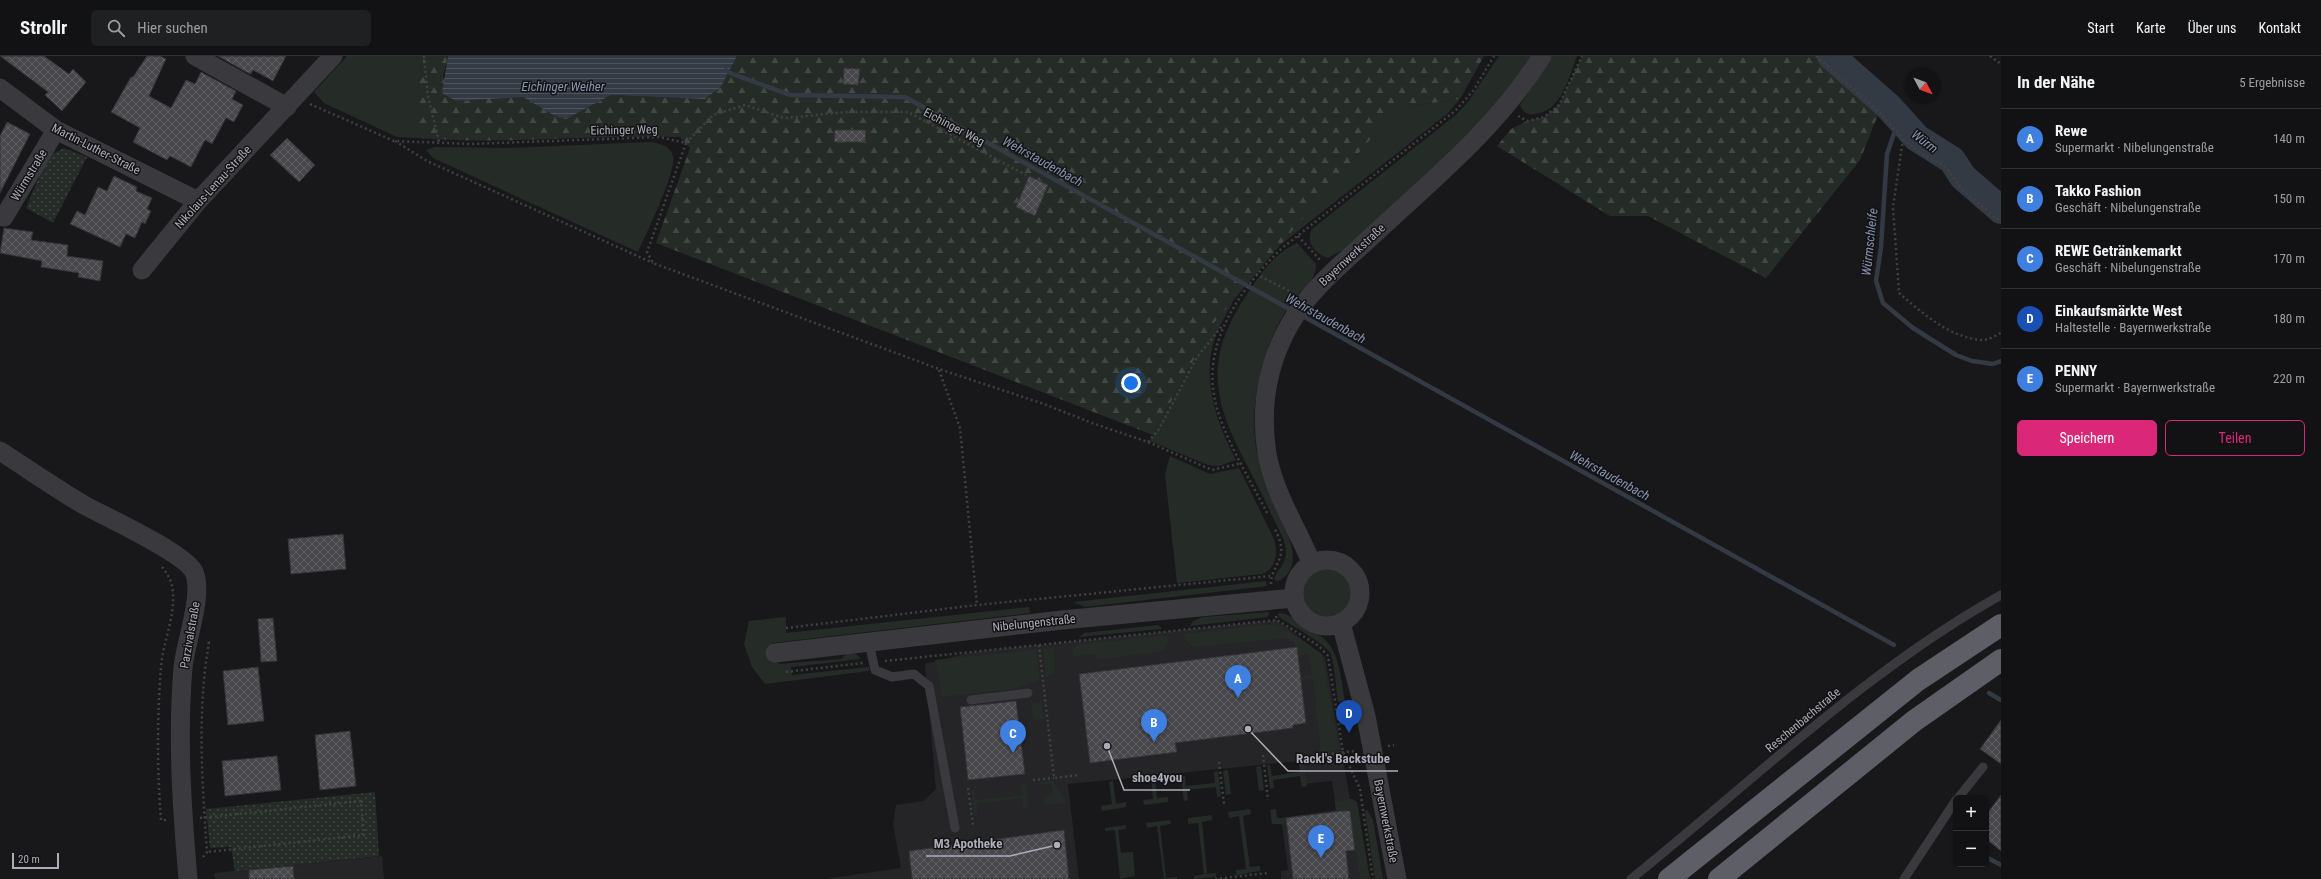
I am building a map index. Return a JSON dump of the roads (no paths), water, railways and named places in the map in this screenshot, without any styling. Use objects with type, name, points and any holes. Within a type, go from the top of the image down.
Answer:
[{"type":"highway","points":[[1669,879],[1918,680],[2001,625]]},
{"type":"highway","points":[[1719,879],[1914,721],[2001,660]]},
{"type":"street","points":[[195,56],[291,102]]},
{"type":"street","name":"Nikolaus-Lenau-Straße","points":[[142,270],[198,201],[333,56]]},
{"type":"street","name":"Bayernwerkstraße","points":[[1312,564],[1286,510],[1276,483],[1267,456],[1264,430],[1266,392],[1271,368],[1290,323],[1307,300],[1332,274],[1472,143],[1505,108],[1542,56]]},
{"type":"street","name":"Martin-Luther-Straße","points":[[0,88],[56,130],[198,201]]},
{"type":"street","name":"Würmstraße","points":[[0,216],[4,217],[56,130]]},
{"type":"street","name":"Parzivalstraße","points":[[0,451],[84,504],[156,543],[188,565],[195,573],[197,598],[187,638],[183,667],[181,707],[183,819],[188,879]]},
{"type":"street","points":[[1330,560],[1341,563],[1350,569],[1356,578],[1359,587],[1356,608],[1350,617],[1341,623],[1330,626],[1319,626],[1309,621],[1300,613],[1294,598],[1296,581],[1302,572],[1312,564],[1330,560]]},
{"type":"street","name":"Nibelungenstraße","points":[[775,653],[1062,620],[1294,598]]},
{"type":"street","name":"Bayernwerkstraße","points":[[1341,623],[1366,716],[1397,879]]},
{"type":"lane","name":"Reschenbachstraße","points":[[1631,879],[1703,821],[1839,705],[1905,656],[1971,611],[2001,595]]},
{"type":"lane","points":[[868,642],[875,670],[892,677],[914,674],[930,686],[955,828]]},
{"type":"lane","points":[[972,700],[1028,693]]},
{"type":"lane","points":[[1960,795],[1982,767]]},
{"type":"lane","points":[[1904,879],[1953,805]]},
{"type":"water","name":"Eichinger Weiher","points":[[448,56],[737,56],[721,87],[705,99],[611,95],[566,119],[553,115],[523,97],[456,101],[442,93]]},
{"type":"waterway","name":"Würm","points":[[1831,56],[1888,106],[1917,138],[1952,160],[1963,177],[2001,210]]},
{"type":"waterway","name":"Wehrstaudenbach","points":[[726,70],[730,73],[790,95],[905,97],[1293,311]]},
{"type":"waterway","name":"Würmschleife","points":[[1899,119],[1887,154],[1881,247],[1876,281],[1883,303],[1913,328],[1956,355],[1972,361],[1993,364],[2001,361]]},
{"type":"waterway","name":"Wehrstaudenbach","points":[[1301,315],[1894,645]]},
{"type":"waterway","name":"Wehrstaudenbach","points":[[1989,693],[2001,700]]},
{"type":"waterway","points":[[1989,859],[2001,865]]},
{"type":"place","name":"Rewe","points":[[1238,698]]},
{"type":"place","name":"Rackl's Backstube","points":[[1248,729]]},
{"type":"place","name":"Einkaufsmärkte West","points":[[1349,733]]},
{"type":"place","name":"Takko Fashion","points":[[1154,742]]},
{"type":"place","name":"shoe4you","points":[[1107,746]]},
{"type":"place","name":"REWE Getränkemarkt","points":[[1013,753]]},
{"type":"place","name":"M3 Apotheke","points":[[1057,845]]},
{"type":"place","name":"PENNY","points":[[1321,858]]}]
